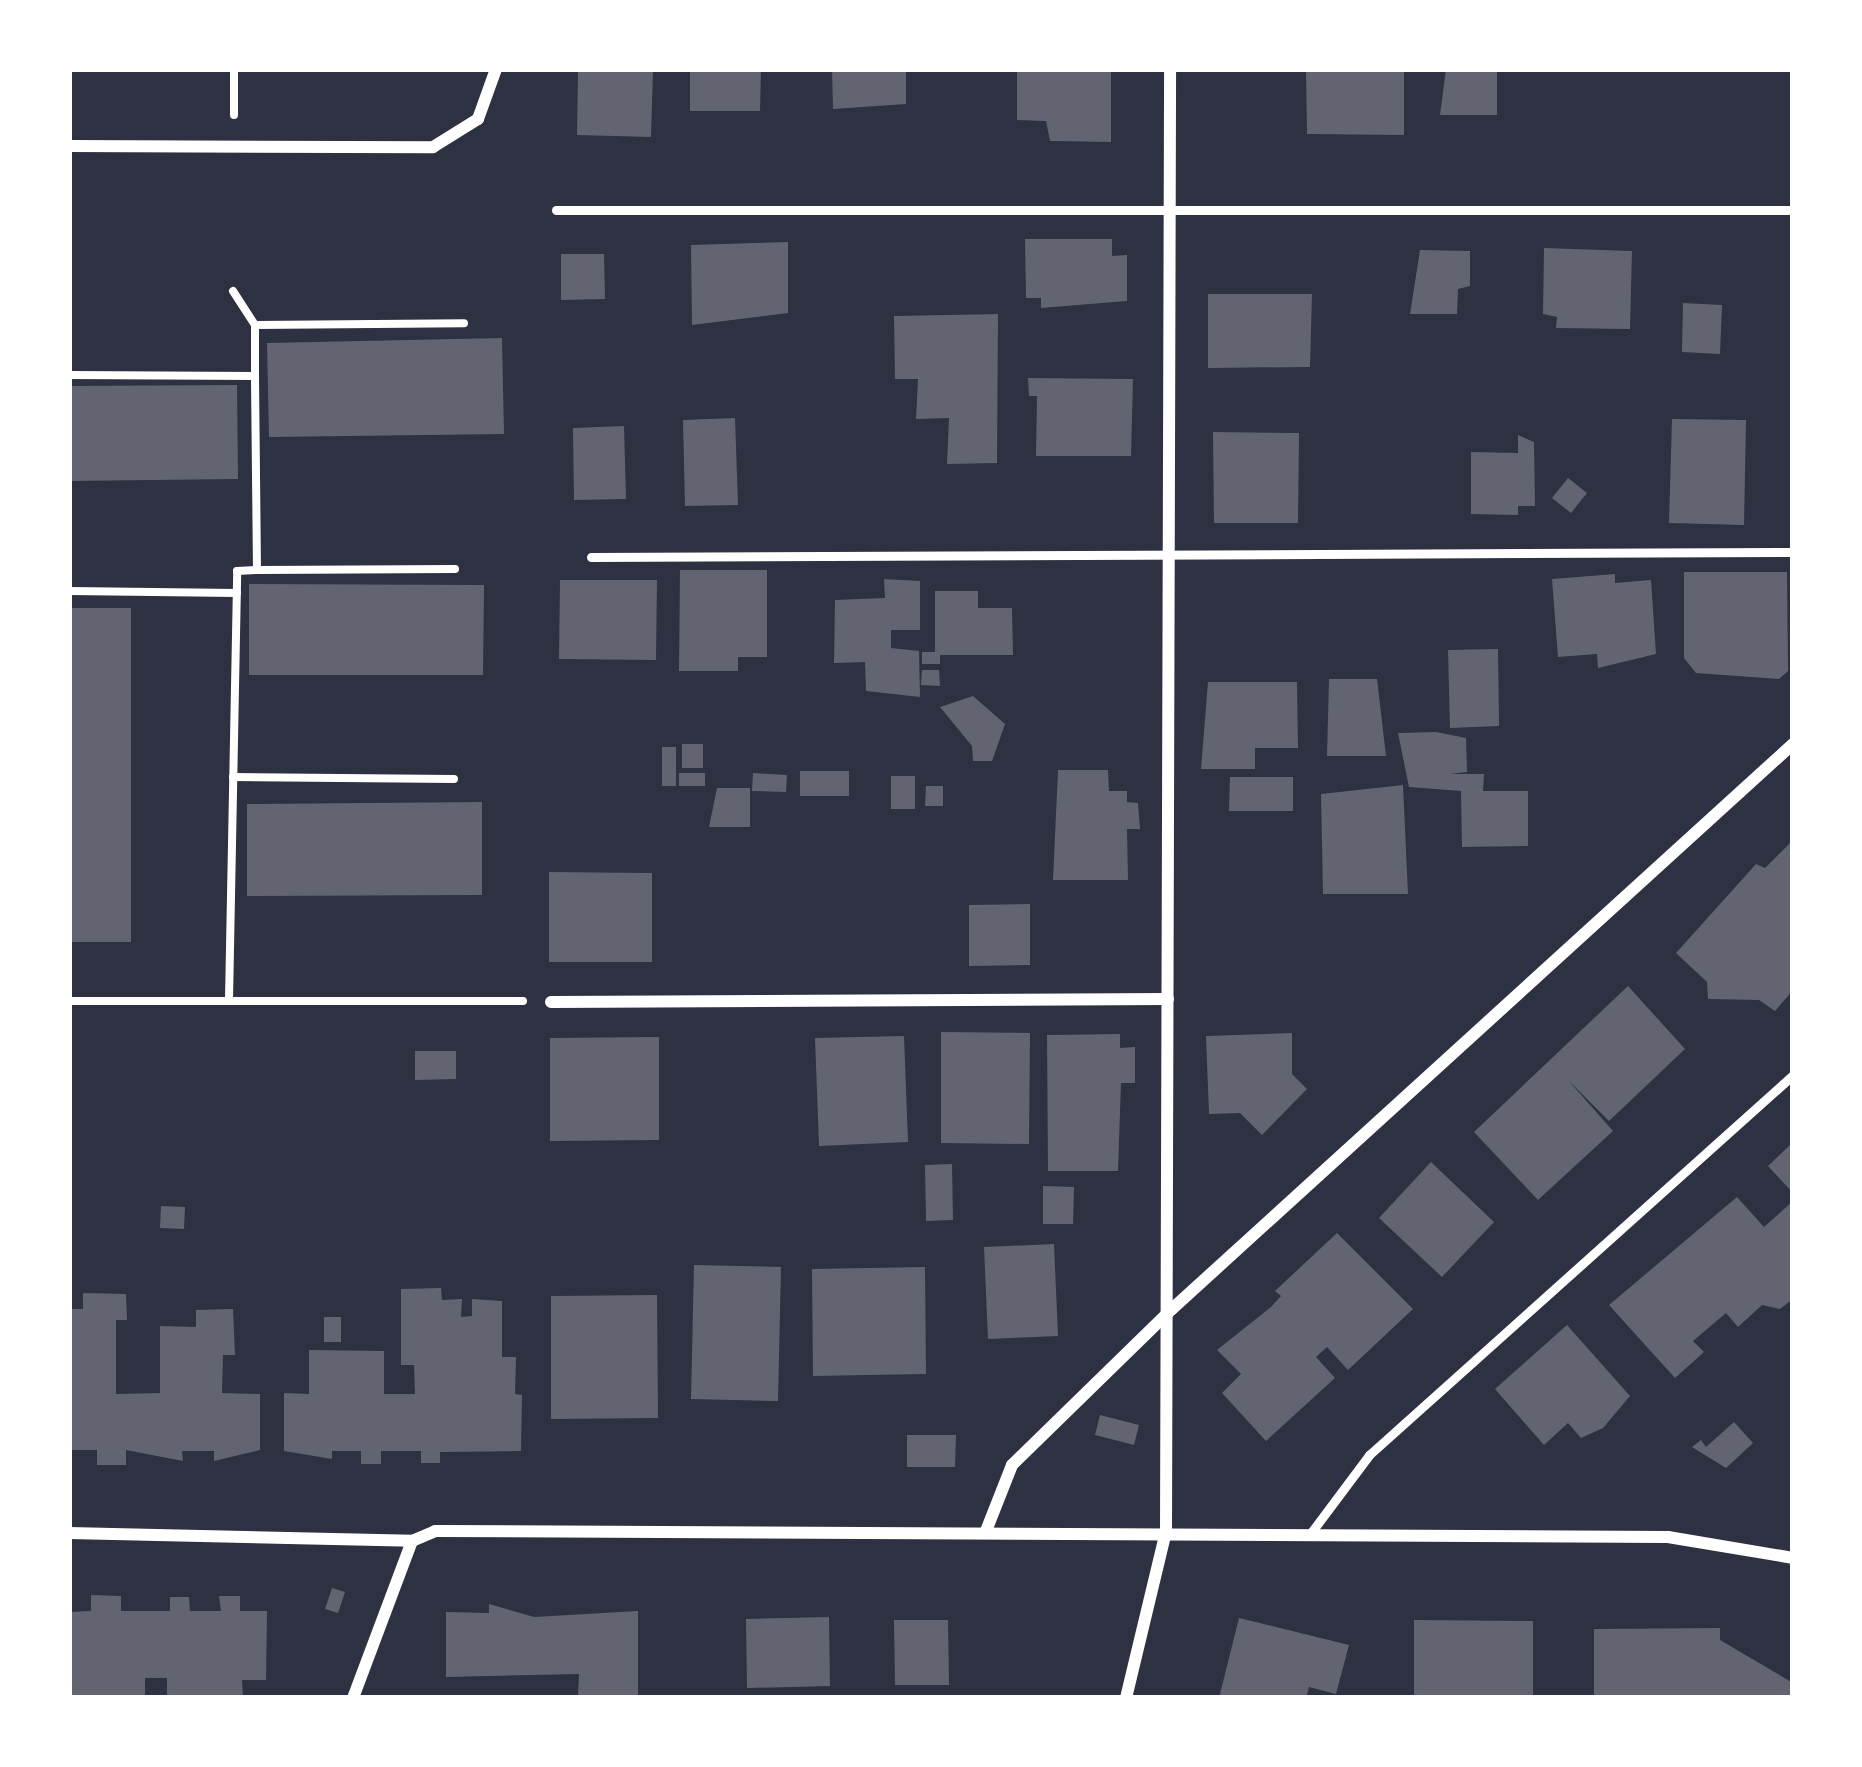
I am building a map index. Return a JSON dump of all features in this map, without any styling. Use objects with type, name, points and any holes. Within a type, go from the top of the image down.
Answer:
[{"type":"street","points":[[69,146],[450,143],[478,119],[496,69]]},
{"type":"street","points":[[1126,1698],[1166,1532],[1172,1309],[1170,69]]},
{"type":"street","points":[[986,1531],[1012,1465],[1172,1309],[1793,744]]},
{"type":"street","points":[[551,1002],[1168,999]]},
{"type":"street","points":[[69,1533],[412,1541],[435,1531],[1668,1537],[1793,1558]]},
{"type":"street","points":[[353,1698],[412,1541]]},
{"type":"lane","points":[[556,210],[1170,214],[1793,209]]},
{"type":"lane","points":[[591,557],[1793,552]]},
{"type":"lane","points":[[1310,1534],[1369,1455],[1793,1075]]},
{"type":"path","points":[[234,69],[234,147]]},
{"type":"path","points":[[233,291],[255,325],[257,570]]},
{"type":"path","points":[[255,325],[464,323]]},
{"type":"path","points":[[69,375],[255,376]]},
{"type":"path","points":[[229,1000],[237,571],[454,569]]},
{"type":"path","points":[[69,591],[237,593]]},
{"type":"path","points":[[233,777],[454,779]]},
{"type":"path","points":[[69,1001],[528,1001]]},
{"type":"building","points":[[578,69],[653,69],[651,137],[577,135]]},
{"type":"building","points":[[690,69],[761,69],[760,111],[690,111]]},
{"type":"building","points":[[832,69],[906,69],[906,104],[833,109]]},
{"type":"building","points":[[1017,69],[1111,69],[1111,142],[1050,141],[1046,121],[1017,120]]},
{"type":"building","points":[[1306,69],[1404,69],[1404,135],[1307,134]]},
{"type":"building","points":[[1446,69],[1497,69],[1497,115],[1440,115]]},
{"type":"building","points":[[1025,239],[1112,239],[1112,256],[1127,255],[1127,301],[1041,308],[1041,298],[1026,298]]},
{"type":"building","points":[[788,242],[788,313],[692,325],[691,245]]},
{"type":"building","points":[[1544,248],[1632,251],[1630,329],[1556,328],[1557,317],[1543,314]]},
{"type":"building","points":[[1420,250],[1470,251],[1470,286],[1458,289],[1457,314],[1410,314]]},
{"type":"building","points":[[561,254],[604,254],[605,299],[561,300]]},
{"type":"building","points":[[1208,294],[1312,294],[1310,367],[1208,368]]},
{"type":"building","points":[[1683,303],[1722,305],[1720,354],[1682,352]]},
{"type":"building","points":[[998,314],[997,463],[947,464],[949,418],[916,419],[918,379],[895,379],[894,316]]},
{"type":"building","points":[[502,338],[504,434],[269,437],[267,343]]},
{"type":"building","points":[[1028,378],[1133,379],[1131,456],[1036,456],[1037,396],[1029,396]]},
{"type":"building","points":[[237,385],[238,479],[69,481],[69,386]]},
{"type":"building","points":[[735,418],[738,505],[685,506],[683,420]]},
{"type":"building","points":[[1672,419],[1746,420],[1744,525],[1669,523]]},
{"type":"building","points":[[624,426],[626,499],[574,500],[573,428]]},
{"type":"building","points":[[1213,432],[1299,433],[1298,523],[1214,523]]},
{"type":"building","points":[[1518,435],[1534,442],[1535,506],[1518,506],[1518,515],[1471,514],[1471,452],[1518,453]]},
{"type":"building","points":[[1568,478],[1587,493],[1571,513],[1552,498]]},
{"type":"building","points":[[680,570],[767,570],[767,657],[738,657],[738,671],[679,671]]},
{"type":"building","points":[[1684,572],[1787,572],[1788,671],[1779,679],[1696,673],[1684,658]]},
{"type":"building","points":[[1615,574],[1615,583],[1651,580],[1656,654],[1598,668],[1597,654],[1558,657],[1552,579]]},
{"type":"building","points":[[884,579],[920,581],[920,630],[891,630],[891,648],[919,651],[920,697],[866,691],[865,662],[834,663],[835,600],[885,598]]},
{"type":"building","points":[[560,580],[657,580],[656,660],[559,659]]},
{"type":"building","points":[[249,584],[484,585],[483,675],[249,675]]},
{"type":"building","points":[[935,591],[978,591],[978,608],[1012,608],[1013,655],[940,655],[940,664],[922,664],[922,652],[935,652]]},
{"type":"building","points":[[69,608],[131,608],[131,942],[69,942]]},
{"type":"building","points":[[1498,649],[1499,726],[1450,728],[1448,650]]},
{"type":"building","points":[[922,670],[939,670],[940,686],[921,685]]},
{"type":"building","points":[[1329,679],[1377,679],[1386,756],[1327,756]]},
{"type":"building","points":[[1208,682],[1297,682],[1298,748],[1255,748],[1255,769],[1201,769]]},
{"type":"building","points":[[973,696],[1005,724],[992,761],[973,761],[972,746],[940,707]]},
{"type":"building","points":[[1436,732],[1466,738],[1467,772],[1450,774],[1484,774],[1483,791],[1528,791],[1528,846],[1462,847],[1461,791],[1409,787],[1398,733]]},
{"type":"building","points":[[682,744],[703,744],[703,768],[682,768]]},
{"type":"building","points":[[662,747],[676,747],[676,786],[662,786]]},
{"type":"building","points":[[1058,770],[1108,770],[1109,791],[1127,791],[1127,802],[1138,803],[1140,829],[1127,829],[1128,880],[1053,880]]},
{"type":"building","points":[[800,771],[849,771],[849,796],[800,796]]},
{"type":"building","points":[[679,773],[705,773],[705,786],[679,786]]},
{"type":"building","points":[[753,773],[787,775],[786,792],[752,791]]},
{"type":"building","points":[[891,776],[915,776],[915,809],[891,809]]},
{"type":"building","points":[[1230,777],[1293,777],[1293,811],[1229,811]]},
{"type":"building","points":[[1403,785],[1408,894],[1323,894],[1321,794]]},
{"type":"building","points":[[926,786],[943,786],[943,806],[925,806]]},
{"type":"building","points":[[717,788],[750,788],[750,827],[709,827]]},
{"type":"building","points":[[482,802],[482,895],[247,896],[247,804]]},
{"type":"building","points":[[1793,840],[1793,990],[1775,1011],[1759,1000],[1708,999],[1707,982],[1676,953],[1756,864],[1765,868]]},
{"type":"building","points":[[549,872],[652,873],[652,962],[549,962]]},
{"type":"building","points":[[1030,904],[1030,965],[969,966],[969,905]]},
{"type":"building","points":[[1628,986],[1685,1049],[1609,1121],[1568,1080],[1613,1131],[1538,1200],[1474,1132]]},
{"type":"building","points":[[941,1032],[1030,1033],[1029,1144],[941,1143]]},
{"type":"building","points":[[1292,1033],[1292,1074],[1307,1089],[1262,1135],[1240,1113],[1209,1114],[1206,1036]]},
{"type":"building","points":[[1120,1034],[1120,1048],[1135,1047],[1135,1083],[1121,1083],[1118,1171],[1048,1171],[1047,1035]]},
{"type":"building","points":[[904,1036],[908,1142],[819,1146],[815,1038]]},
{"type":"building","points":[[659,1037],[659,1140],[550,1141],[550,1038]]},
{"type":"building","points":[[415,1051],[456,1051],[456,1079],[415,1080]]},
{"type":"building","points":[[1793,1142],[1793,1193],[1768,1166]]},
{"type":"building","points":[[1431,1162],[1494,1222],[1442,1277],[1379,1218]]},
{"type":"building","points":[[952,1164],[953,1220],[926,1221],[925,1165]]},
{"type":"building","points":[[1043,1186],[1074,1187],[1073,1224],[1043,1224]]},
{"type":"building","points":[[1737,1197],[1764,1227],[1793,1201],[1793,1299],[1780,1309],[1762,1305],[1738,1327],[1726,1313],[1693,1341],[1704,1352],[1675,1378],[1609,1305]]},
{"type":"building","points":[[161,1206],[185,1207],[184,1229],[160,1228]]},
{"type":"building","points":[[1337,1233],[1413,1309],[1348,1370],[1327,1347],[1316,1357],[1335,1378],[1266,1441],[1222,1393],[1241,1374],[1217,1350],[1271,1307],[1281,1296],[1275,1291]]},
{"type":"building","points":[[1054,1244],[1058,1336],[988,1339],[984,1247]]},
{"type":"building","points":[[694,1265],[781,1267],[778,1401],[691,1399]]},
{"type":"building","points":[[925,1267],[926,1374],[813,1376],[812,1269]]},
{"type":"building","points":[[441,1288],[442,1300],[462,1299],[461,1317],[472,1316],[472,1299],[502,1301],[502,1357],[516,1357],[515,1394],[522,1395],[521,1451],[440,1452],[440,1463],[421,1463],[421,1451],[381,1451],[381,1464],[361,1464],[361,1451],[332,1451],[332,1459],[284,1451],[284,1393],[309,1394],[309,1350],[384,1351],[384,1394],[415,1394],[414,1365],[401,1365],[401,1289]]},
{"type":"building","points":[[83,1293],[126,1294],[127,1320],[116,1320],[116,1394],[160,1393],[160,1326],[196,1327],[196,1310],[233,1309],[235,1355],[223,1355],[222,1393],[260,1394],[260,1450],[214,1461],[214,1451],[182,1451],[183,1461],[126,1450],[126,1465],[97,1465],[97,1450],[69,1450],[69,1309],[83,1309]]},
{"type":"building","points":[[657,1295],[658,1418],[551,1419],[551,1296]]},
{"type":"building","points":[[324,1317],[341,1317],[341,1342],[324,1342]]},
{"type":"building","points":[[1567,1325],[1630,1396],[1603,1428],[1581,1438],[1568,1423],[1544,1445],[1495,1389]]},
{"type":"building","points":[[1100,1415],[1139,1425],[1134,1445],[1095,1435]]},
{"type":"building","points":[[1734,1422],[1753,1443],[1726,1468],[1692,1447],[1701,1440],[1706,1447]]},
{"type":"building","points":[[907,1435],[956,1435],[955,1467],[907,1467]]},
{"type":"building","points":[[332,1588],[345,1592],[338,1613],[325,1609]]},
{"type":"building","points":[[91,1595],[121,1596],[121,1611],[170,1611],[170,1597],[189,1597],[190,1611],[221,1611],[219,1596],[240,1596],[240,1611],[267,1611],[266,1680],[242,1680],[243,1697],[167,1696],[167,1678],[145,1678],[145,1698],[69,1698],[69,1612],[91,1611]]},
{"type":"building","points":[[489,1604],[534,1617],[638,1611],[638,1698],[578,1696],[579,1674],[446,1677],[446,1612],[489,1613]]},
{"type":"building","points":[[829,1617],[830,1686],[747,1688],[746,1619]]},
{"type":"building","points":[[1239,1618],[1349,1645],[1336,1694],[1309,1687],[1306,1698],[1219,1698]]},
{"type":"building","points":[[894,1620],[948,1620],[949,1685],[895,1685]]},
{"type":"building","points":[[1414,1620],[1533,1621],[1533,1698],[1414,1698]]},
{"type":"building","points":[[1720,1628],[1720,1640],[1793,1683],[1793,1698],[1594,1698],[1594,1629]]}]
